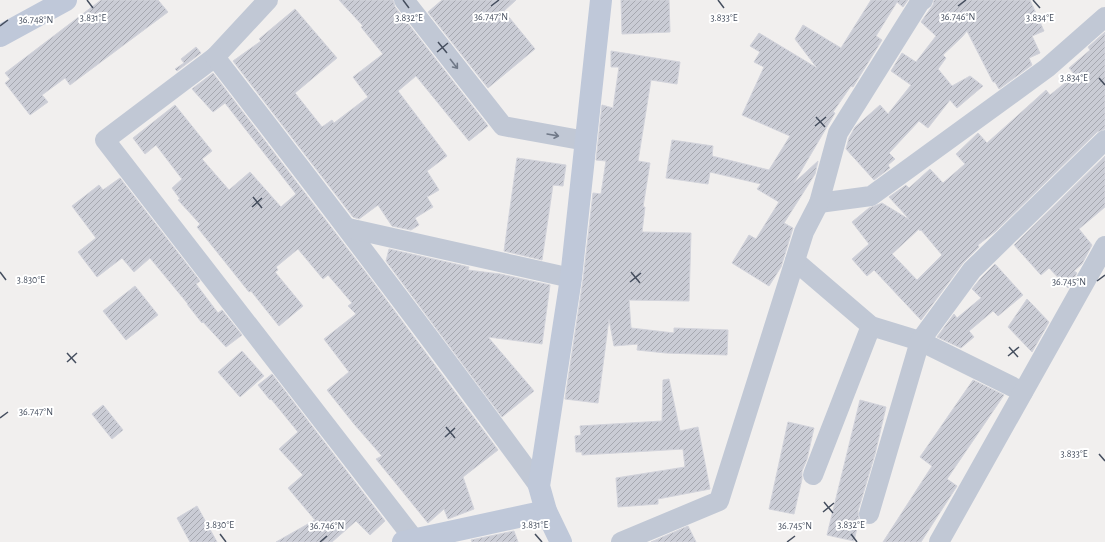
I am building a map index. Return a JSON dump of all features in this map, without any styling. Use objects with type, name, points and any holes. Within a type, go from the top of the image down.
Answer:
[{"type":"main road","points":[[0,36],[66,0]]},
{"type":"main road","points":[[561,542],[546,511],[540,486],[571,278],[601,0]]},
{"type":"main road","points":[[409,540],[546,511]]},
{"type":"street","points":[[268,0],[215,57],[105,140],[409,540]]},
{"type":"street","points":[[404,0],[503,126],[586,141]]},
{"type":"street","points":[[621,542],[719,501],[804,232],[819,203],[838,133],[922,0]]},
{"type":"street","points":[[819,203],[871,196],[1047,68],[1105,17]]},
{"type":"street","points":[[215,57],[348,228],[540,486]]},
{"type":"street","points":[[869,514],[920,342],[972,270],[1105,140]]},
{"type":"street","points":[[348,228],[571,278]]},
{"type":"street","points":[[939,542],[1105,246]]},
{"type":"street","points":[[795,261],[871,326],[920,342],[1023,392]]},
{"type":"street","points":[[813,475],[871,326]]},
{"type":"building","points":[[101,0],[158,0],[168,12],[70,85],[65,78],[42,95],[48,102],[30,115],[5,83],[10,79],[5,73]]},
{"type":"building","points":[[339,0],[393,0],[395,7],[488,126],[469,141],[416,76],[398,91],[447,156],[427,171],[439,190],[427,197],[433,207],[415,218],[419,225],[411,230],[392,226],[378,205],[359,219],[353,217],[233,61],[261,41],[259,39],[295,9],[337,58],[295,93],[322,127],[332,120],[334,123],[368,97],[353,77],[383,54],[361,27],[363,26]]},
{"type":"building","points":[[442,0],[516,0],[504,11],[535,49],[488,88],[428,12]]},
{"type":"building","points":[[621,0],[669,0],[670,32],[622,34]]},
{"type":"building","points":[[871,0],[908,0],[903,7],[897,2],[876,36],[882,40],[853,87],[851,86],[833,112],[835,113],[794,183],[818,161],[815,174],[784,223],[793,228],[781,267],[769,286],[732,263],[749,235],[756,239],[779,202],[757,189],[761,184],[710,172],[708,184],[666,178],[672,140],[713,146],[712,156],[769,170],[790,136],[742,115],[764,67],[754,62],[760,52],[750,46],[759,33],[817,68],[795,39],[803,25],[841,48]]},
{"type":"building","points":[[934,0],[1030,0],[1044,31],[1032,36],[1040,53],[1029,58],[1032,65],[999,89],[995,82],[993,82],[967,31],[943,55],[946,58],[938,69],[952,86],[970,76],[983,86],[957,108],[950,100],[928,128],[919,121],[889,153],[895,159],[888,165],[890,168],[874,180],[846,149],[849,138],[855,127],[880,105],[888,114],[911,85],[891,71],[902,53],[916,62],[936,36],[921,22],[933,5]]},
{"type":"building","points":[[1105,32],[1105,129],[1097,132],[996,231],[978,245],[979,247],[963,263],[921,320],[874,270],[867,276],[852,259],[869,244],[852,222],[869,208],[882,203],[910,220],[889,197],[906,185],[909,188],[930,169],[943,183],[965,164],[956,154],[978,133],[987,143],[1046,90],[1050,95],[1075,75],[1069,68],[1090,50],[1088,47]],"holes":[[[919,229],[920,231],[921,230],[942,255],[917,280],[892,254]]]},
{"type":"building","points":[[196,47],[201,53],[177,71],[175,69],[184,63],[181,59]]},
{"type":"building","points":[[611,51],[680,62],[677,84],[651,80],[638,161],[650,163],[643,207],[645,207],[642,232],[691,233],[689,301],[629,300],[631,328],[674,333],[674,328],[728,330],[727,355],[666,353],[637,350],[638,344],[614,346],[609,319],[598,403],[565,399],[583,280],[593,193],[601,194],[606,161],[596,160],[602,105],[613,108],[619,67],[611,67]]},
{"type":"building","points":[[213,73],[370,278],[498,450],[463,477],[474,509],[448,519],[444,509],[428,523],[376,459],[382,456],[327,390],[349,372],[324,339],[356,314],[348,306],[352,303],[328,275],[323,279],[298,249],[276,267],[278,270],[275,272],[303,306],[279,326],[251,291],[249,292],[197,227],[200,224],[178,200],[180,199],[172,188],[182,179],[156,145],[145,154],[133,138],[175,105],[212,151],[202,159],[229,190],[250,172],[281,207],[296,194],[225,103],[213,112],[192,89]]},
{"type":"building","points":[[1105,156],[1105,207],[1079,229],[1092,245],[1082,264],[1074,271],[1077,273],[1068,288],[1049,268],[1041,275],[1014,245]]},
{"type":"building","points":[[517,158],[566,165],[563,186],[553,185],[542,260],[504,251]]},
{"type":"building","points":[[120,178],[200,281],[196,284],[218,313],[222,310],[242,335],[226,347],[203,322],[202,323],[150,258],[134,272],[122,258],[97,277],[78,252],[96,238],[72,206],[99,185],[103,190]]},
{"type":"building","points":[[389,249],[469,267],[468,270],[500,274],[550,285],[542,344],[488,337],[534,391],[502,417],[386,261]]},
{"type":"building","points":[[995,264],[1023,295],[998,316],[993,311],[969,331],[974,337],[961,348],[937,337],[954,314],[957,318],[981,298],[972,289]]},
{"type":"building","points":[[135,286],[158,315],[126,340],[103,311]]},
{"type":"building","points":[[1027,299],[1049,322],[1032,352],[1008,327]]},
{"type":"building","points":[[242,351],[264,376],[240,397],[218,372]]},
{"type":"building","points":[[272,374],[385,521],[370,535],[356,521],[332,542],[276,542],[315,520],[288,488],[303,475],[279,449],[298,432],[258,385]]},
{"type":"building","points":[[669,379],[680,431],[698,427],[710,489],[658,499],[658,504],[618,507],[616,478],[685,467],[683,449],[582,455],[582,452],[576,452],[575,436],[581,435],[580,426],[662,421],[663,380]]},
{"type":"building","points":[[973,380],[1004,395],[947,479],[957,486],[921,542],[883,542],[932,466],[920,457]]},
{"type":"building","points":[[860,400],[886,407],[875,454],[858,511],[859,519],[854,541],[827,535]]},
{"type":"building","points":[[103,405],[123,430],[112,439],[92,414]]},
{"type":"building","points":[[788,422],[814,428],[807,459],[802,471],[802,479],[794,514],[769,509]]},
{"type":"building","points":[[197,506],[217,542],[190,542],[177,518]]},
{"type":"building","points":[[688,526],[696,542],[651,542]]},
{"type":"building","points":[[514,531],[518,542],[472,542],[471,540]]}]
